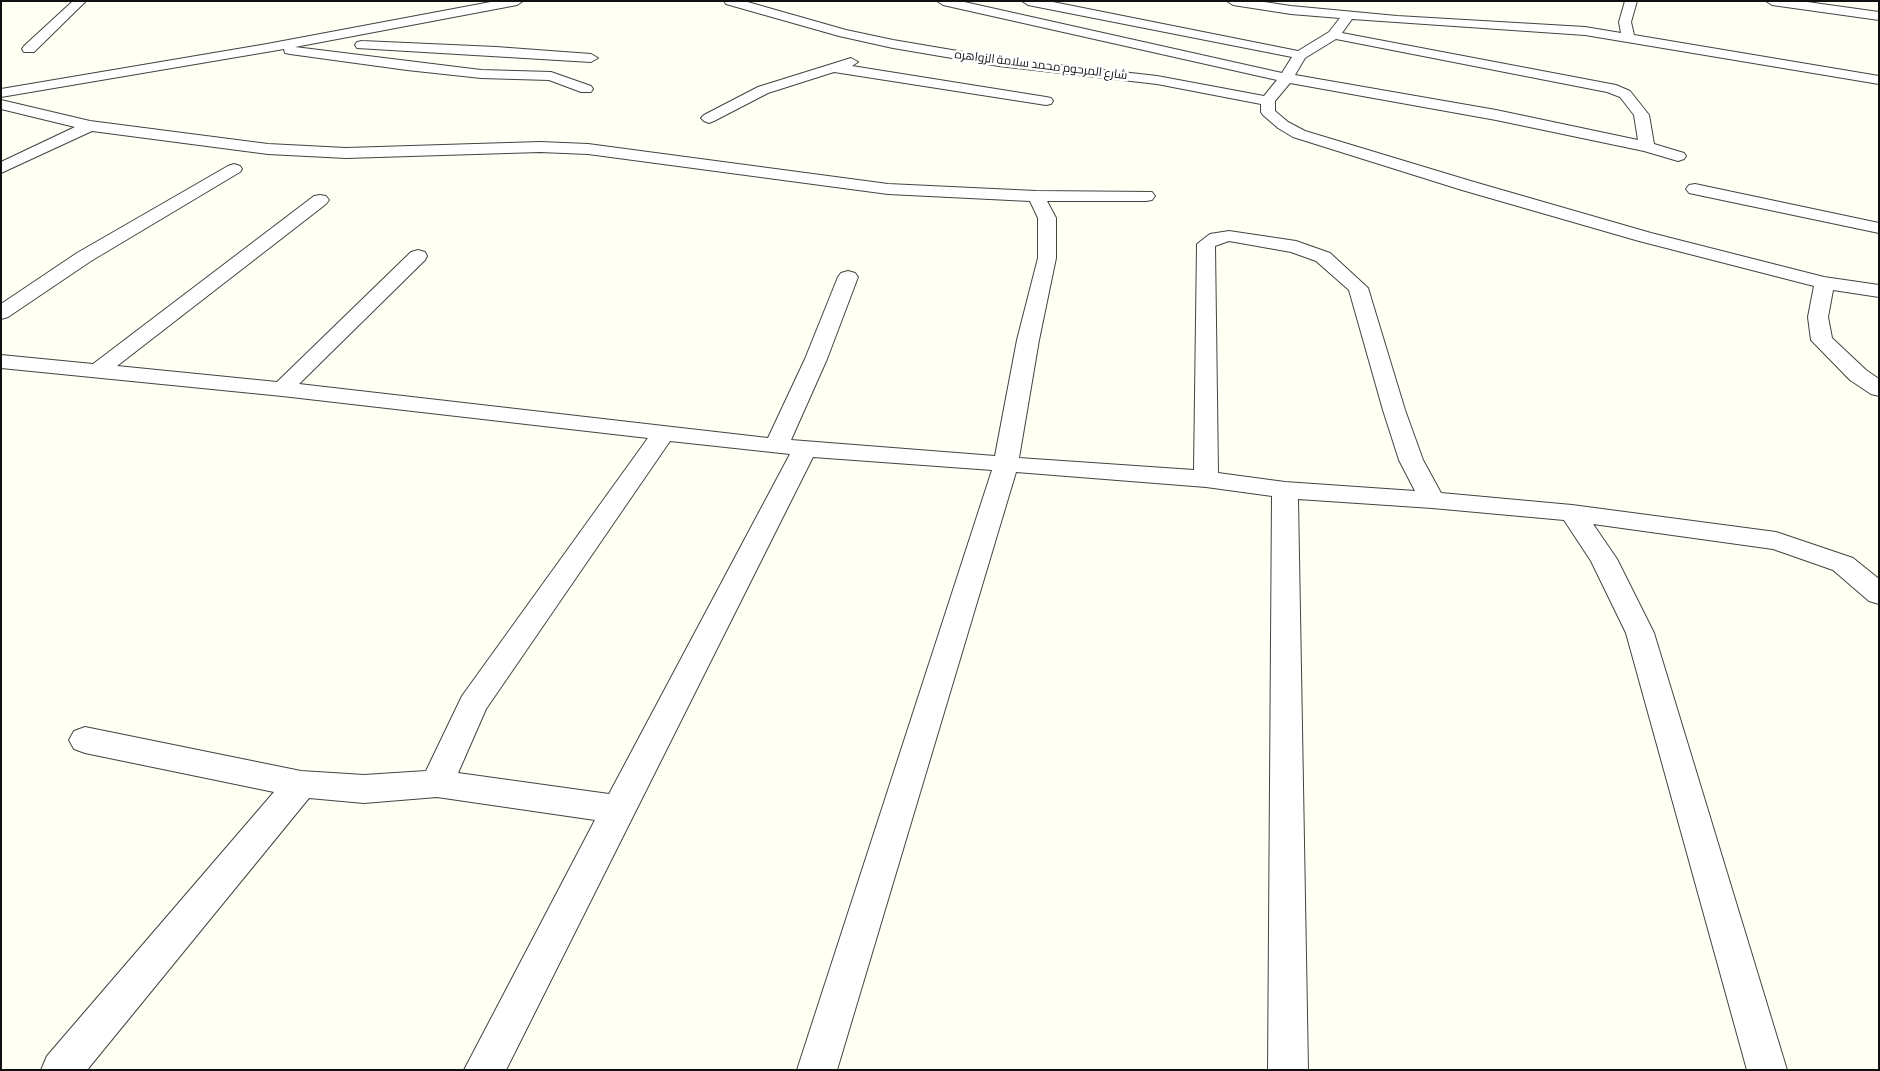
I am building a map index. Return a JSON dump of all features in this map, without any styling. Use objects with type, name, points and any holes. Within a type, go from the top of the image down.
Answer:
[{"type":"street","points":[[29,49],[80,1]]},
{"type":"street","points":[[1,93],[267,48],[517,1]]},
{"type":"street","name":"شارع المرحوم محمد سلامة الزواهره","points":[[732,1],[844,33],[893,44],[999,62],[1147,78],[1268,101]]},
{"type":"street","points":[[943,1],[1286,78],[1467,109],[1647,147],[1678,156]]},
{"type":"street","points":[[1028,1],[1300,55]]},
{"type":"street","points":[[1233,1],[1291,10],[1349,15],[1394,14],[1628,37],[1877,76]]},
{"type":"street","points":[[1628,37],[1625,22],[1630,1]]},
{"type":"street","points":[[1772,1],[1879,16]]},
{"type":"street","points":[[1349,15],[1334,35],[1300,55],[1286,78],[1268,101],[1268,112],[1299,134],[1344,149],[1645,237],[1824,283],[1879,291]]},
{"type":"street","points":[[1334,35],[1611,88],[1625,94],[1641,115],[1647,147]]},
{"type":"street","points":[[314,38],[337,43],[591,58]]},
{"type":"street","points":[[709,118],[763,90],[836,68],[893,44]]},
{"type":"street","points":[[267,48],[481,74],[551,76],[586,88]]},
{"type":"street","points":[[836,68],[1046,101]]},
{"type":"street","points":[[1,104],[90,126],[268,148],[346,152],[540,147],[588,149],[888,189],[1036,196],[1146,196]]},
{"type":"street","points":[[1,168],[90,126]]},
{"type":"street","points":[[1,313],[84,257],[234,169]]},
{"type":"street","points":[[1695,189],[1879,228]]},
{"type":"street","points":[[817,1070],[1006,464],[1028,340],[1047,258],[1047,218],[1036,196]]},
{"type":"street","points":[[97,371],[320,200]]},
{"type":"street","points":[[1206,479],[1206,244],[1216,238],[1229,236],[1296,247],[1323,257],[1358,288],[1410,460],[1432,500]]},
{"type":"street","points":[[282,389],[418,256]]},
{"type":"street","points":[[484,1070],[618,809],[791,448],[816,359],[848,277]]},
{"type":"street","points":[[1824,283],[1818,317],[1822,340],[1858,375],[1879,389]]},
{"type":"street","points":[[1,361],[282,389],[791,448],[1206,479],[1285,490],[1432,500],[1572,513],[1776,542],[1843,564],[1879,594]]},
{"type":"street","points":[[437,784],[473,704],[664,432]]},
{"type":"street","points":[[1285,490],[1288,1070]]},
{"type":"street","points":[[1572,513],[1604,559],[1640,633],[1767,1070]]},
{"type":"street","points":[[85,740],[301,784],[364,789],[437,784],[618,809]]},
{"type":"street","points":[[61,1070],[301,784]]}]
